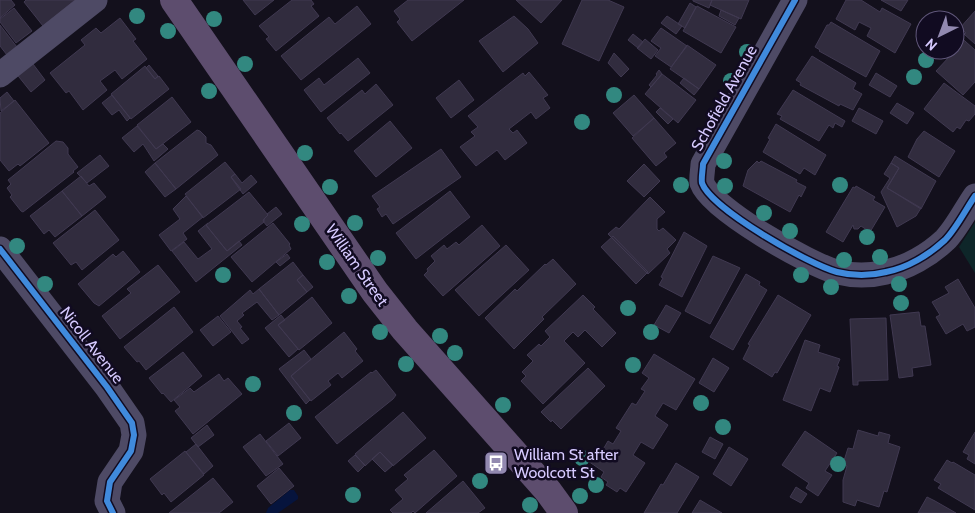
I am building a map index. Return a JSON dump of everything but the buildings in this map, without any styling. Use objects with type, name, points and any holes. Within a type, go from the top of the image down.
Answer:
[{"type":"main road","name":"William Street","points":[[174,0],[374,292],[405,330],[548,491],[564,513]]},
{"type":"street","points":[[0,76],[95,0]]},
{"type":"street","name":"Schofield Avenue","points":[[795,0],[703,164],[702,183],[713,198],[743,221],[814,264],[837,272],[863,275],[901,268],[928,254],[946,239],[975,196]]},
{"type":"street","name":"Nicoll Avenue","points":[[0,249],[107,387],[132,423],[134,436],[131,451],[110,482],[107,501],[113,513]]},
{"type":"green space","points":[[975,222],[975,273],[959,247]]},
{"type":"water","points":[[290,490],[294,490],[298,499],[278,513],[266,513],[268,508]]},
{"type":"cycle path","points":[[795,0],[703,164],[702,183],[709,194],[742,221],[785,248],[837,272],[861,275],[894,270],[932,251],[945,240],[957,225],[975,196]]},
{"type":"cycle path","points":[[0,249],[107,387],[132,423],[134,435],[131,451],[110,482],[107,501],[113,513]]},
{"type":"place","name":"William St after Woolcott St","points":[[496,463]]}]
